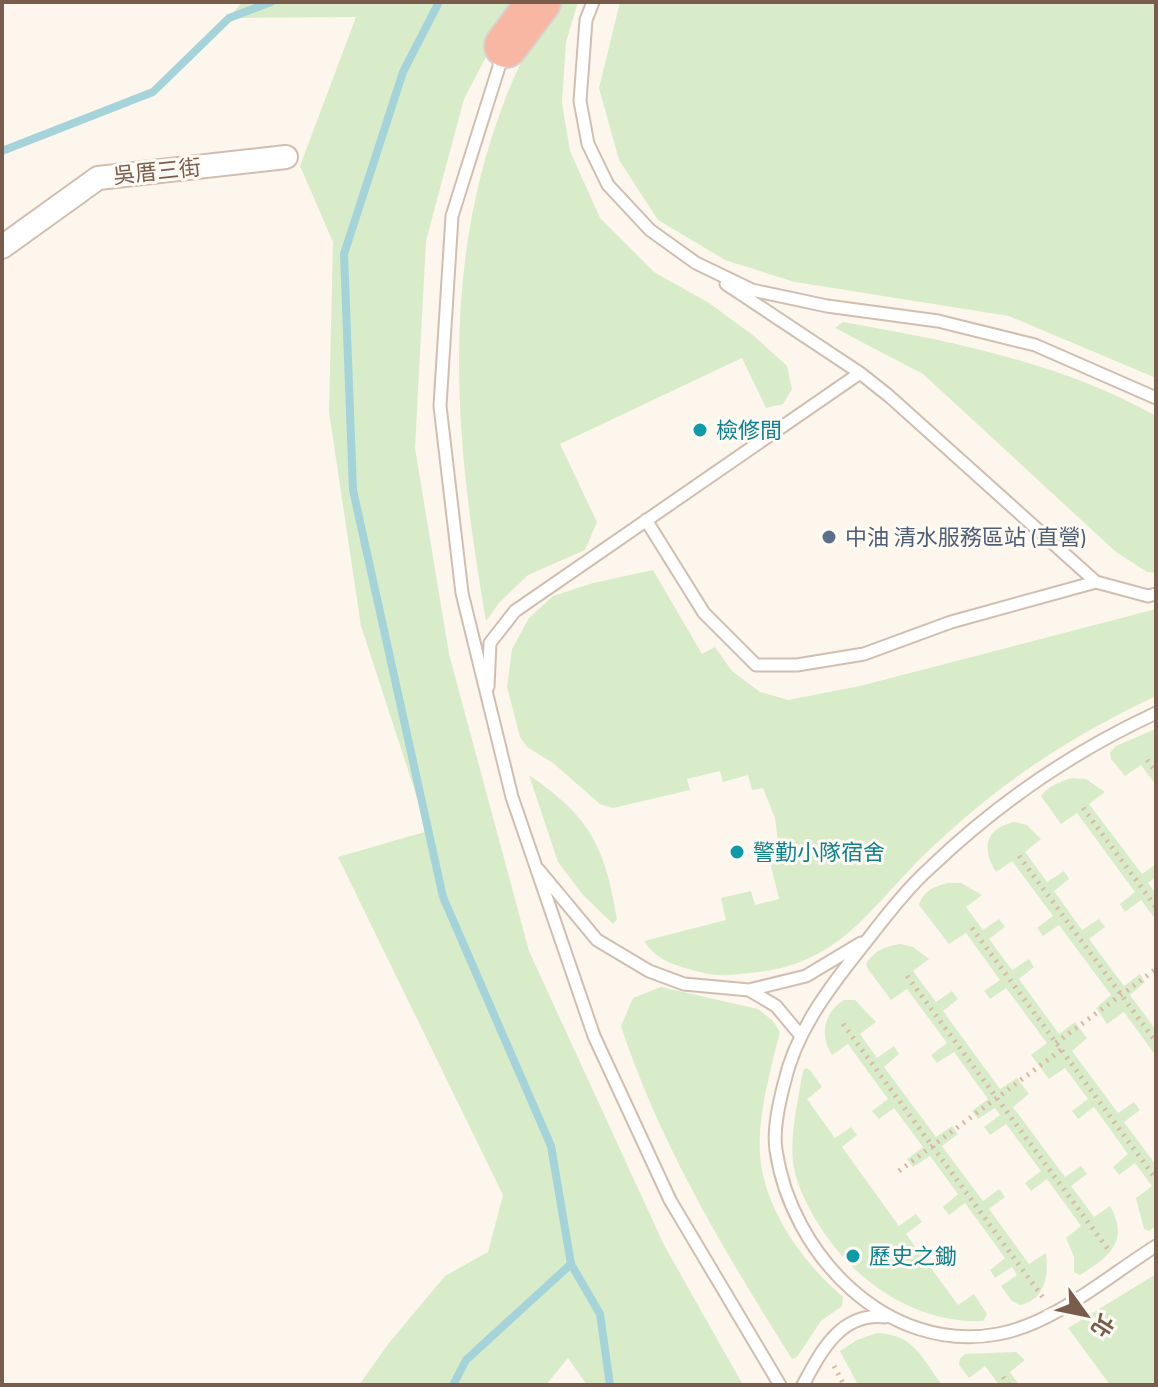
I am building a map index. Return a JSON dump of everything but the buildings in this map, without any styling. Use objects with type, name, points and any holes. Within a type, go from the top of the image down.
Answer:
[{"type":"highway","points":[[506,46],[527,2]]},
{"type":"highway","points":[[506,46],[539,2]]},
{"type":"street","name":"吳厝三街","points":[[2,247],[98,178],[286,157]]},
{"type":"lane","points":[[593,2],[586,20],[580,101],[588,144],[608,185],[650,230],[860,373],[1096,582],[1148,596],[1156,594]]},
{"type":"lane","points":[[506,46],[452,216],[440,406],[462,593],[487,699],[533,864],[594,1036],[670,1200],[780,1385]]},
{"type":"lane","points":[[696,263],[752,290],[827,306],[938,321],[1035,345],[1156,398]]},
{"type":"lane","points":[[487,699],[490,643],[515,611],[860,373]]},
{"type":"lane","points":[[646,520],[704,613],[756,665],[797,665],[864,654],[951,622],[1096,582]]},
{"type":"lane","points":[[1156,713],[1114,732],[1062,764],[999,809],[931,866],[825,993],[801,1036],[784,1083],[775,1146],[783,1188],[807,1238],[849,1290],[894,1318],[931,1332],[961,1337],[997,1335],[1030,1326],[1156,1246]]},
{"type":"lane","points":[[533,864],[597,940],[649,971],[684,984],[749,990],[806,976],[869,938]]},
{"type":"lane","points":[[749,990],[776,1006],[801,1036]]},
{"type":"lane","points":[[803,1385],[834,1334],[856,1321],[873,1316],[894,1318]]},
{"type":"path","points":[[1147,760],[1156,772]]},
{"type":"path","points":[[1083,808],[1156,907]]},
{"type":"path","points":[[1019,856],[1156,1042]]},
{"type":"path","points":[[972,928],[1156,1179]]},
{"type":"path","points":[[1056,1043],[1156,969]]},
{"type":"path","points":[[907,976],[1110,1252]]},
{"type":"path","points":[[843,1024],[1040,1292],[1052,1313]]},
{"type":"path","points":[[899,1171],[1061,1050]]},
{"type":"path","points":[[1003,1377],[1009,1385]]},
{"type":"green space","points":[[242,2],[515,2],[464,99],[426,241],[415,448],[449,654],[529,951],[664,1245],[743,1385],[587,1385],[568,1358],[546,1385],[359,1385],[389,1343],[445,1276],[488,1252],[503,1195],[338,857],[428,831],[361,626],[329,412],[333,242],[300,166],[356,17],[229,18]]},
{"type":"green space","points":[[553,2],[578,2],[566,42],[562,103],[570,151],[600,218],[654,272],[709,303],[754,336],[787,366],[792,389],[783,404],[766,408],[742,358],[560,444],[597,522],[585,550],[528,575],[499,603],[486,621],[466,487],[461,421],[459,356],[462,290],[470,225],[485,160],[512,82]]},
{"type":"green space","points":[[620,2],[1156,2],[1156,378],[1009,316],[795,282],[725,260],[658,220],[619,160],[599,88]]},
{"type":"green space","points":[[843,322],[1004,356],[1082,381],[1156,416],[1156,573],[1147,572],[1116,552],[923,374],[835,328]]},
{"type":"green space","points":[[653,570],[702,654],[715,647],[732,671],[760,692],[788,700],[860,686],[1156,609],[1156,696],[1070,742],[1008,783],[940,840],[868,915],[829,947],[780,968],[731,975],[700,972],[662,958],[644,941],[726,920],[721,898],[751,891],[755,905],[779,899],[768,854],[779,851],[775,818],[763,788],[752,790],[748,775],[723,782],[720,771],[687,779],[690,790],[613,808],[600,804],[553,763],[527,747],[520,737],[507,687],[512,649],[529,618],[553,596],[593,583]]},
{"type":"green space","points":[[1156,730],[1156,785],[1141,765],[1125,776],[1111,759],[1110,752],[1116,746]]},
{"type":"green space","points":[[529,775],[567,805],[591,835],[607,872],[617,919],[613,924],[583,895],[558,862]]},
{"type":"green space","points":[[1072,778],[1086,779],[1105,792],[1089,804],[1142,874],[1156,864],[1156,877],[1148,883],[1156,894],[1156,920],[1141,900],[1125,912],[1120,904],[1135,892],[1077,813],[1061,824],[1041,796],[1059,782]]},
{"type":"green space","points":[[1015,822],[1027,825],[1041,839],[1025,852],[1047,882],[1064,871],[1069,879],[1054,891],[1082,930],[1099,919],[1105,927],[1089,939],[1124,986],[1140,974],[1145,982],[1130,995],[1156,1030],[1156,1056],[1124,1012],[1107,1024],[1096,1008],[1111,995],[1059,925],[1043,936],[1037,928],[1053,916],[1012,861],[996,872],[988,855],[989,840],[997,829]]},
{"type":"green space","points":[[947,883],[961,883],[982,895],[966,907],[983,930],[999,919],[1005,927],[989,939],[1012,970],[1029,959],[1034,967],[1019,979],[1059,1034],[1075,1022],[1087,1038],[1072,1051],[1118,1113],[1134,1102],[1140,1110],[1124,1122],[1156,1165],[1156,1226],[1149,1231],[1144,1229],[1136,1198],[1152,1186],[1135,1163],[1119,1175],[1113,1167],[1128,1154],[1094,1107],[1078,1119],[1072,1111],[1088,1099],[1065,1068],[1049,1079],[1031,1055],[1047,1043],[1006,988],[990,999],[984,991],[1000,980],[966,933],[949,944],[919,905],[926,893]]},
{"type":"green space","points":[[900,944],[913,947],[929,959],[913,971],[936,1002],[952,991],[958,999],[943,1011],[1000,1089],[1017,1078],[1029,1094],[1013,1107],[1065,1177],[1081,1166],[1087,1174],[1071,1186],[1094,1217],[1110,1206],[1116,1219],[1117,1239],[1108,1255],[1080,1275],[1074,1272],[1074,1257],[1066,1238],[1081,1226],[1047,1179],[1031,1191],[1025,1183],[1041,1171],[1006,1124],[990,1135],[984,1127],[1000,1115],[995,1108],[978,1119],[972,1111],[988,1099],[954,1052],[937,1063],[931,1055],[947,1043],[907,989],[891,1000],[868,969],[866,964],[876,952]]},
{"type":"green space","points":[[661,987],[758,1009],[773,1021],[780,1032],[761,1126],[763,1175],[777,1215],[788,1234],[814,1268],[843,1297],[842,1306],[821,1321],[797,1357],[792,1359],[696,1198],[655,1113],[621,1026],[633,998]]},
{"type":"green space","points":[[844,1000],[855,1000],[876,1022],[860,1034],[877,1058],[894,1046],[899,1054],[884,1067],[936,1137],[952,1126],[958,1134],[942,1146],[983,1201],[999,1189],[1005,1197],[989,1209],[1029,1264],[1046,1253],[1046,1278],[1035,1298],[1020,1305],[1012,1301],[1001,1286],[1017,1275],[1012,1267],[995,1278],[990,1270],[1005,1258],[965,1203],[949,1215],[943,1207],[958,1194],[930,1156],[913,1167],[907,1159],[923,1147],[894,1108],[879,1119],[872,1111],[888,1099],[848,1044],[832,1055],[826,1040],[826,1025],[832,1011]]},
{"type":"green space","points":[[806,1068],[822,1087],[807,1099],[835,1138],[851,1127],[857,1135],[842,1147],[899,1226],[916,1214],[922,1222],[906,1234],[958,1305],[974,1294],[987,1314],[983,1321],[956,1320],[907,1305],[863,1276],[827,1237],[804,1197],[793,1163],[795,1117]]},
{"type":"green space","points":[[1156,1274],[1156,1385],[1110,1385],[1068,1328]]},
{"type":"green space","points":[[877,1333],[909,1343],[942,1385],[858,1385],[840,1351],[857,1340]]},
{"type":"green space","points":[[1016,1352],[1025,1360],[1010,1372],[1019,1385],[999,1385],[985,1366],[969,1378],[959,1365],[960,1358],[965,1354]]},
{"type":"waterway","points":[[2,151],[153,92],[229,18],[271,2]]},
{"type":"waterway","points":[[439,2],[403,72],[344,254],[353,490],[443,897],[551,1146],[571,1264],[466,1360],[453,1385]]},
{"type":"waterway","points":[[571,1264],[600,1314],[610,1385]]},
{"type":"place","name":"檢修間","points":[[700,430]]},
{"type":"place","name":"中油 清水服務區站 (直營)","points":[[829,537]]},
{"type":"place","name":"警勤小隊宿舍","points":[[737,852]]},
{"type":"place","name":"歷史之鋤","points":[[853,1256]]}]
